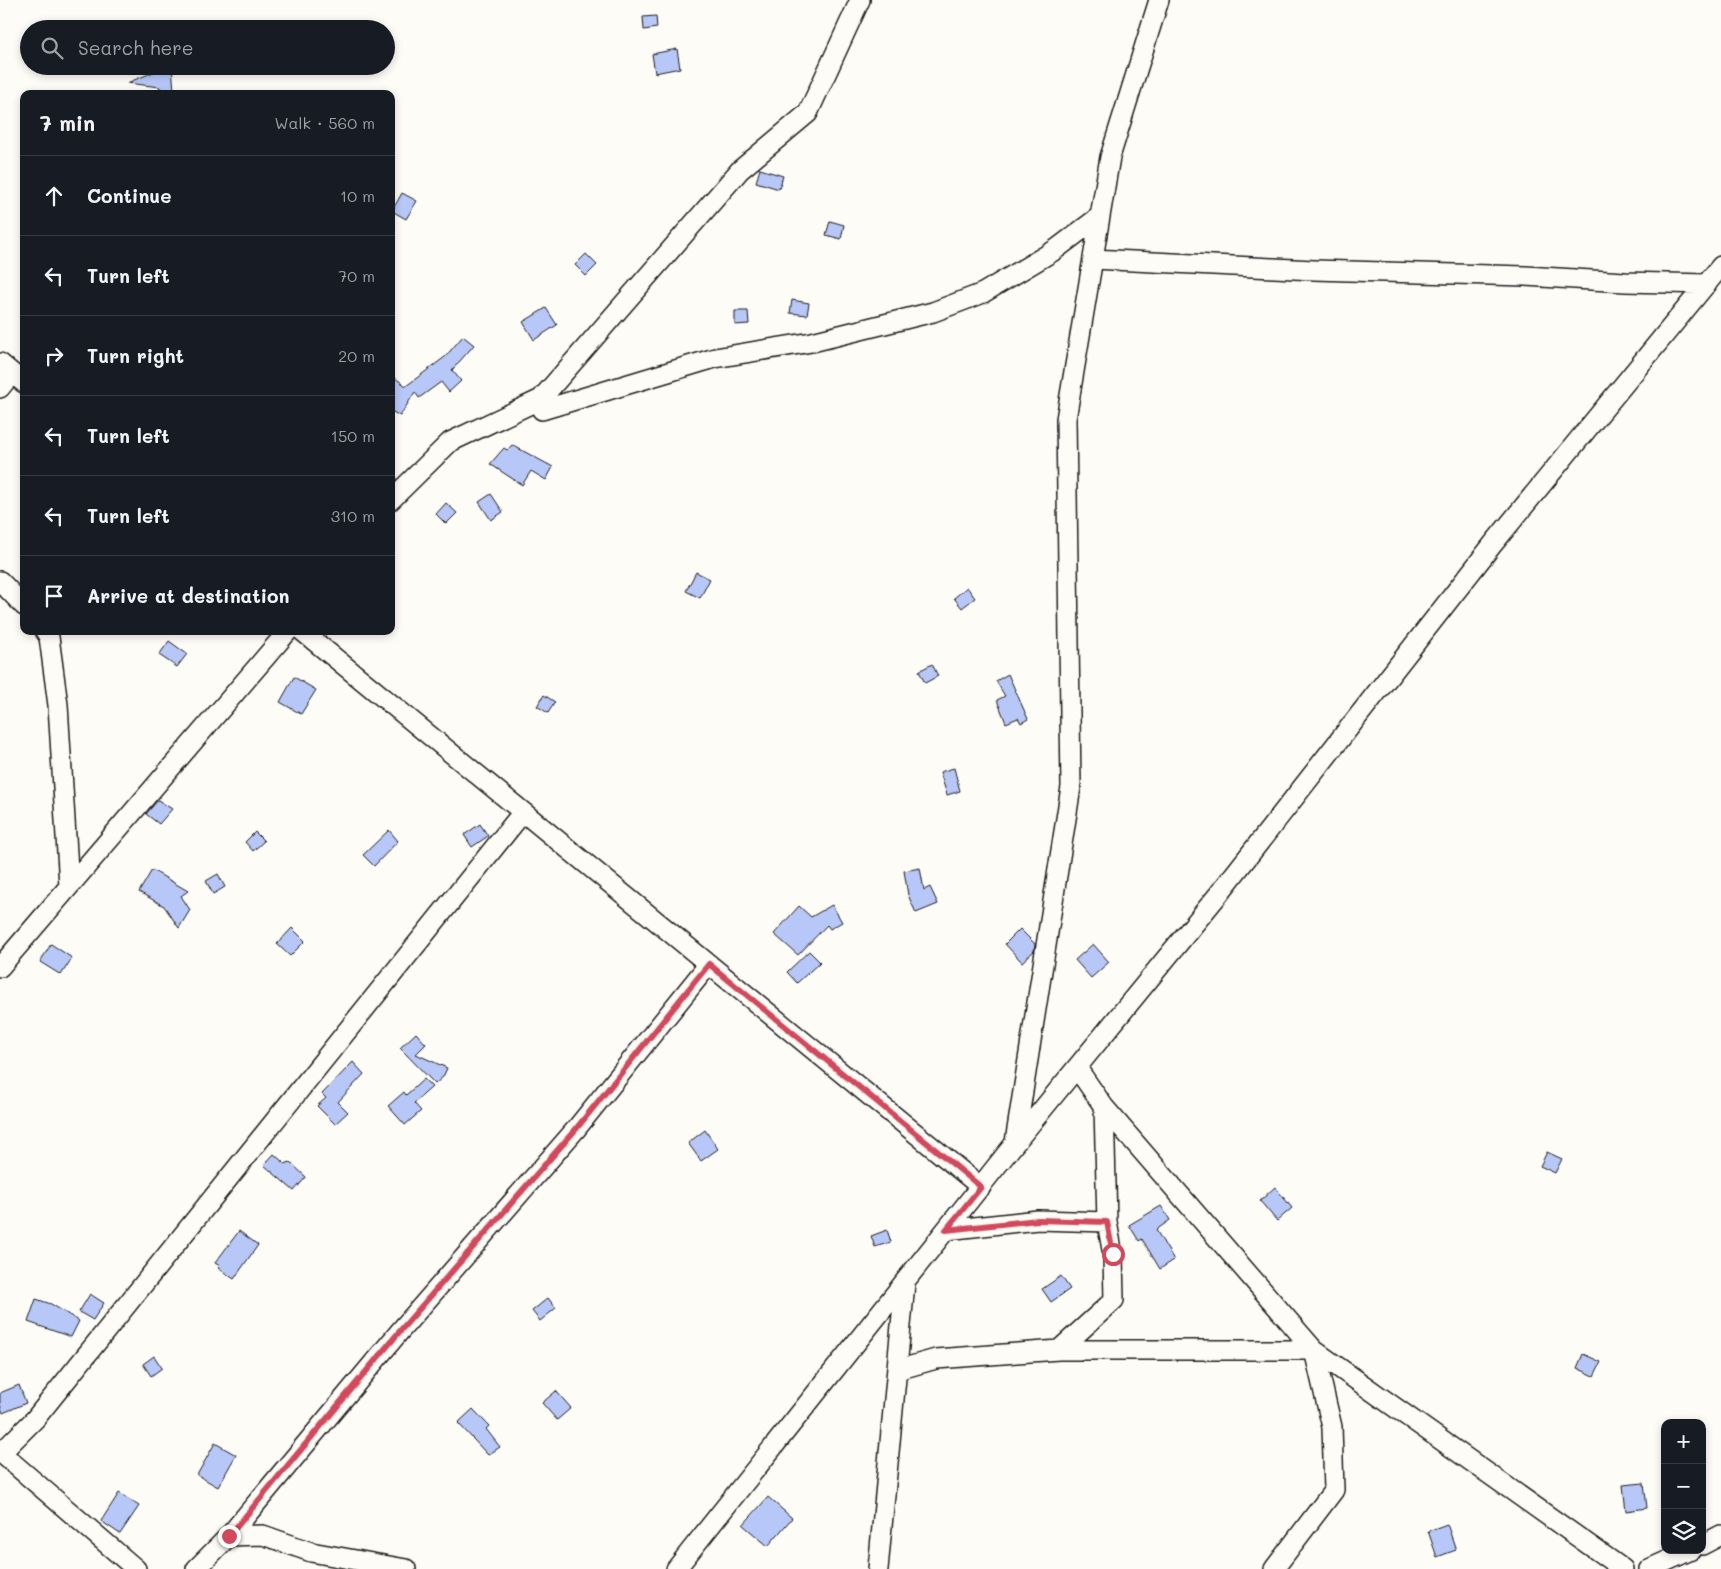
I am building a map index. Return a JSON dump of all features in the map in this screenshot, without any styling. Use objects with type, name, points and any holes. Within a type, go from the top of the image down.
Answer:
[{"type":"street","points":[[395,496],[450,442],[541,399],[740,170],[808,113],[860,0]]},
{"type":"street","points":[[1015,1143],[1071,787],[1066,419],[1110,157],[1159,0]]},
{"type":"street","points":[[542,410],[715,358],[812,342],[933,312],[983,293],[1055,250],[1100,216]]},
{"type":"street","points":[[1093,259],[1314,270],[1525,276],[1625,282],[1707,284]]},
{"type":"street","points":[[676,1569],[1015,1143],[1218,895],[1493,544],[1721,266]]},
{"type":"street","points":[[0,388],[12,373]]},
{"type":"street","points":[[0,580],[20,602]]},
{"type":"street","points":[[48,635],[58,704],[69,886]]},
{"type":"street","points":[[0,967],[285,635]]},
{"type":"street","points":[[307,635],[981,1187]]},
{"type":"street","points":[[136,1569],[0,1453],[35,1418],[523,812]]},
{"type":"street","points":[[196,1569],[229,1536],[400,1331],[576,1129],[709,964]]},
{"type":"street","points":[[1077,1068],[1104,1107],[1314,1350],[1623,1569]]},
{"type":"street","points":[[1059,1350],[1114,1300],[1113,1254],[1107,1222],[1104,1107]]},
{"type":"street","points":[[946,1230],[1038,1220],[1107,1222]]},
{"type":"street","points":[[878,1569],[904,1282]]},
{"type":"street","points":[[897,1370],[936,1359],[1059,1350],[1314,1350]]},
{"type":"street","points":[[1274,1569],[1334,1490],[1332,1427],[1314,1350]]},
{"type":"street","points":[[229,1536],[263,1535],[311,1552],[406,1569]]},
{"type":"street","points":[[1706,1543],[1721,1535]]},
{"type":"street","points":[[1649,1569],[1682,1554]]},
{"type":"building","points":[[656,16],[657,28],[644,30],[643,17]]},
{"type":"building","points":[[677,49],[680,68],[655,73],[652,54]]},
{"type":"building","points":[[146,75],[173,75],[174,90],[161,90],[160,87],[127,83]]},
{"type":"building","points":[[760,169],[783,176],[779,189],[756,182]]},
{"type":"building","points":[[402,193],[417,201],[406,219],[395,213],[395,206]]},
{"type":"building","points":[[830,221],[844,225],[841,239],[826,235]]},
{"type":"building","points":[[586,254],[597,265],[586,276],[575,265]]},
{"type":"building","points":[[792,300],[809,303],[807,315],[790,313]]},
{"type":"building","points":[[546,308],[557,325],[534,340],[523,322]]},
{"type":"building","points":[[735,311],[748,311],[749,324],[735,325]]},
{"type":"building","points":[[463,336],[474,345],[452,370],[461,381],[449,392],[441,382],[419,398],[415,392],[400,416],[395,413],[395,378],[406,386],[445,357]]},
{"type":"building","points":[[512,445],[553,467],[546,480],[531,471],[522,485],[490,464],[504,448],[507,450]]},
{"type":"building","points":[[491,494],[503,512],[491,520],[479,502]]},
{"type":"building","points":[[446,503],[457,513],[446,524],[436,514]]},
{"type":"building","points":[[696,572],[710,579],[700,598],[686,591]]},
{"type":"building","points":[[967,587],[975,598],[962,608],[954,598]]},
{"type":"building","points":[[169,641],[187,654],[177,667],[159,655]]},
{"type":"building","points":[[932,664],[938,676],[925,683],[919,671]]},
{"type":"building","points":[[1008,674],[1028,719],[1021,723],[1018,718],[1006,723],[997,700],[1005,696],[996,681]]},
{"type":"building","points":[[294,677],[316,690],[301,714],[280,702]]},
{"type":"building","points":[[544,695],[555,702],[548,713],[537,706]]},
{"type":"building","points":[[954,768],[960,791],[947,795],[940,772]]},
{"type":"building","points":[[158,800],[172,809],[159,824],[146,814]]},
{"type":"building","points":[[480,824],[488,836],[472,847],[464,835]]},
{"type":"building","points":[[389,830],[398,841],[374,866],[363,855]]},
{"type":"building","points":[[255,832],[264,841],[253,851],[245,842]]},
{"type":"building","points":[[920,868],[924,890],[930,887],[938,904],[916,913],[908,895],[904,871]]},
{"type":"building","points":[[152,870],[188,891],[181,896],[190,910],[179,928],[164,906],[139,892]]},
{"type":"building","points":[[218,874],[225,887],[213,894],[206,881]]},
{"type":"building","points":[[832,905],[842,922],[830,929],[827,925],[798,955],[774,934],[799,906],[811,917]]},
{"type":"building","points":[[292,928],[305,941],[290,956],[277,944]]},
{"type":"building","points":[[1020,929],[1035,944],[1034,951],[1022,962],[1005,944]]},
{"type":"building","points":[[51,944],[72,958],[61,975],[40,962]]},
{"type":"building","points":[[1093,944],[1109,962],[1091,978],[1075,960]]},
{"type":"building","points":[[809,951],[820,962],[797,983],[787,972]]},
{"type":"building","points":[[416,1033],[426,1044],[416,1054],[447,1068],[443,1077],[435,1084],[400,1048]]},
{"type":"building","points":[[353,1062],[364,1074],[338,1102],[348,1112],[335,1124],[317,1106],[326,1098],[322,1094]]},
{"type":"building","points":[[424,1079],[432,1087],[414,1103],[421,1111],[405,1125],[388,1106],[404,1092],[406,1095]]},
{"type":"building","points":[[705,1130],[718,1149],[701,1161],[688,1143]]},
{"type":"building","points":[[1547,1152],[1562,1159],[1555,1173],[1540,1166]]},
{"type":"building","points":[[274,1154],[285,1164],[290,1162],[306,1177],[294,1191],[264,1165]]},
{"type":"building","points":[[1275,1187],[1292,1208],[1277,1221],[1260,1201]]},
{"type":"building","points":[[1161,1206],[1170,1220],[1156,1230],[1174,1260],[1160,1269],[1142,1239],[1139,1241],[1129,1225]]},
{"type":"building","points":[[887,1230],[891,1242],[875,1247],[871,1236]]},
{"type":"building","points":[[239,1231],[258,1245],[234,1279],[218,1268],[220,1266],[215,1263]]},
{"type":"building","points":[[1061,1276],[1070,1289],[1051,1302],[1042,1289]]},
{"type":"building","points":[[90,1294],[104,1303],[93,1320],[79,1312]]},
{"type":"building","points":[[548,1298],[556,1308],[540,1321],[532,1311]]},
{"type":"building","points":[[36,1299],[51,1304],[79,1321],[71,1337],[28,1322]]},
{"type":"building","points":[[1583,1354],[1601,1362],[1594,1376],[1577,1368]]},
{"type":"building","points":[[154,1356],[162,1368],[151,1376],[143,1364]]},
{"type":"building","points":[[19,1385],[26,1403],[3,1413],[0,1405],[0,1393]]},
{"type":"building","points":[[556,1391],[571,1408],[557,1420],[542,1403]]},
{"type":"building","points":[[473,1409],[489,1426],[486,1429],[500,1447],[488,1455],[458,1423]]},
{"type":"building","points":[[215,1443],[236,1455],[218,1487],[197,1475]]},
{"type":"building","points":[[1644,1483],[1647,1508],[1626,1511],[1623,1485]]},
{"type":"building","points":[[119,1493],[139,1506],[120,1534],[101,1521]]},
{"type":"building","points":[[768,1497],[792,1518],[768,1546],[743,1525]]},
{"type":"building","points":[[1447,1524],[1456,1550],[1437,1557],[1428,1531]]},
{"type":"route","points":[[229,1536],[400,1331],[576,1129],[709,964],[981,1187],[946,1230],[1038,1220],[1107,1222],[1113,1254]]}]
